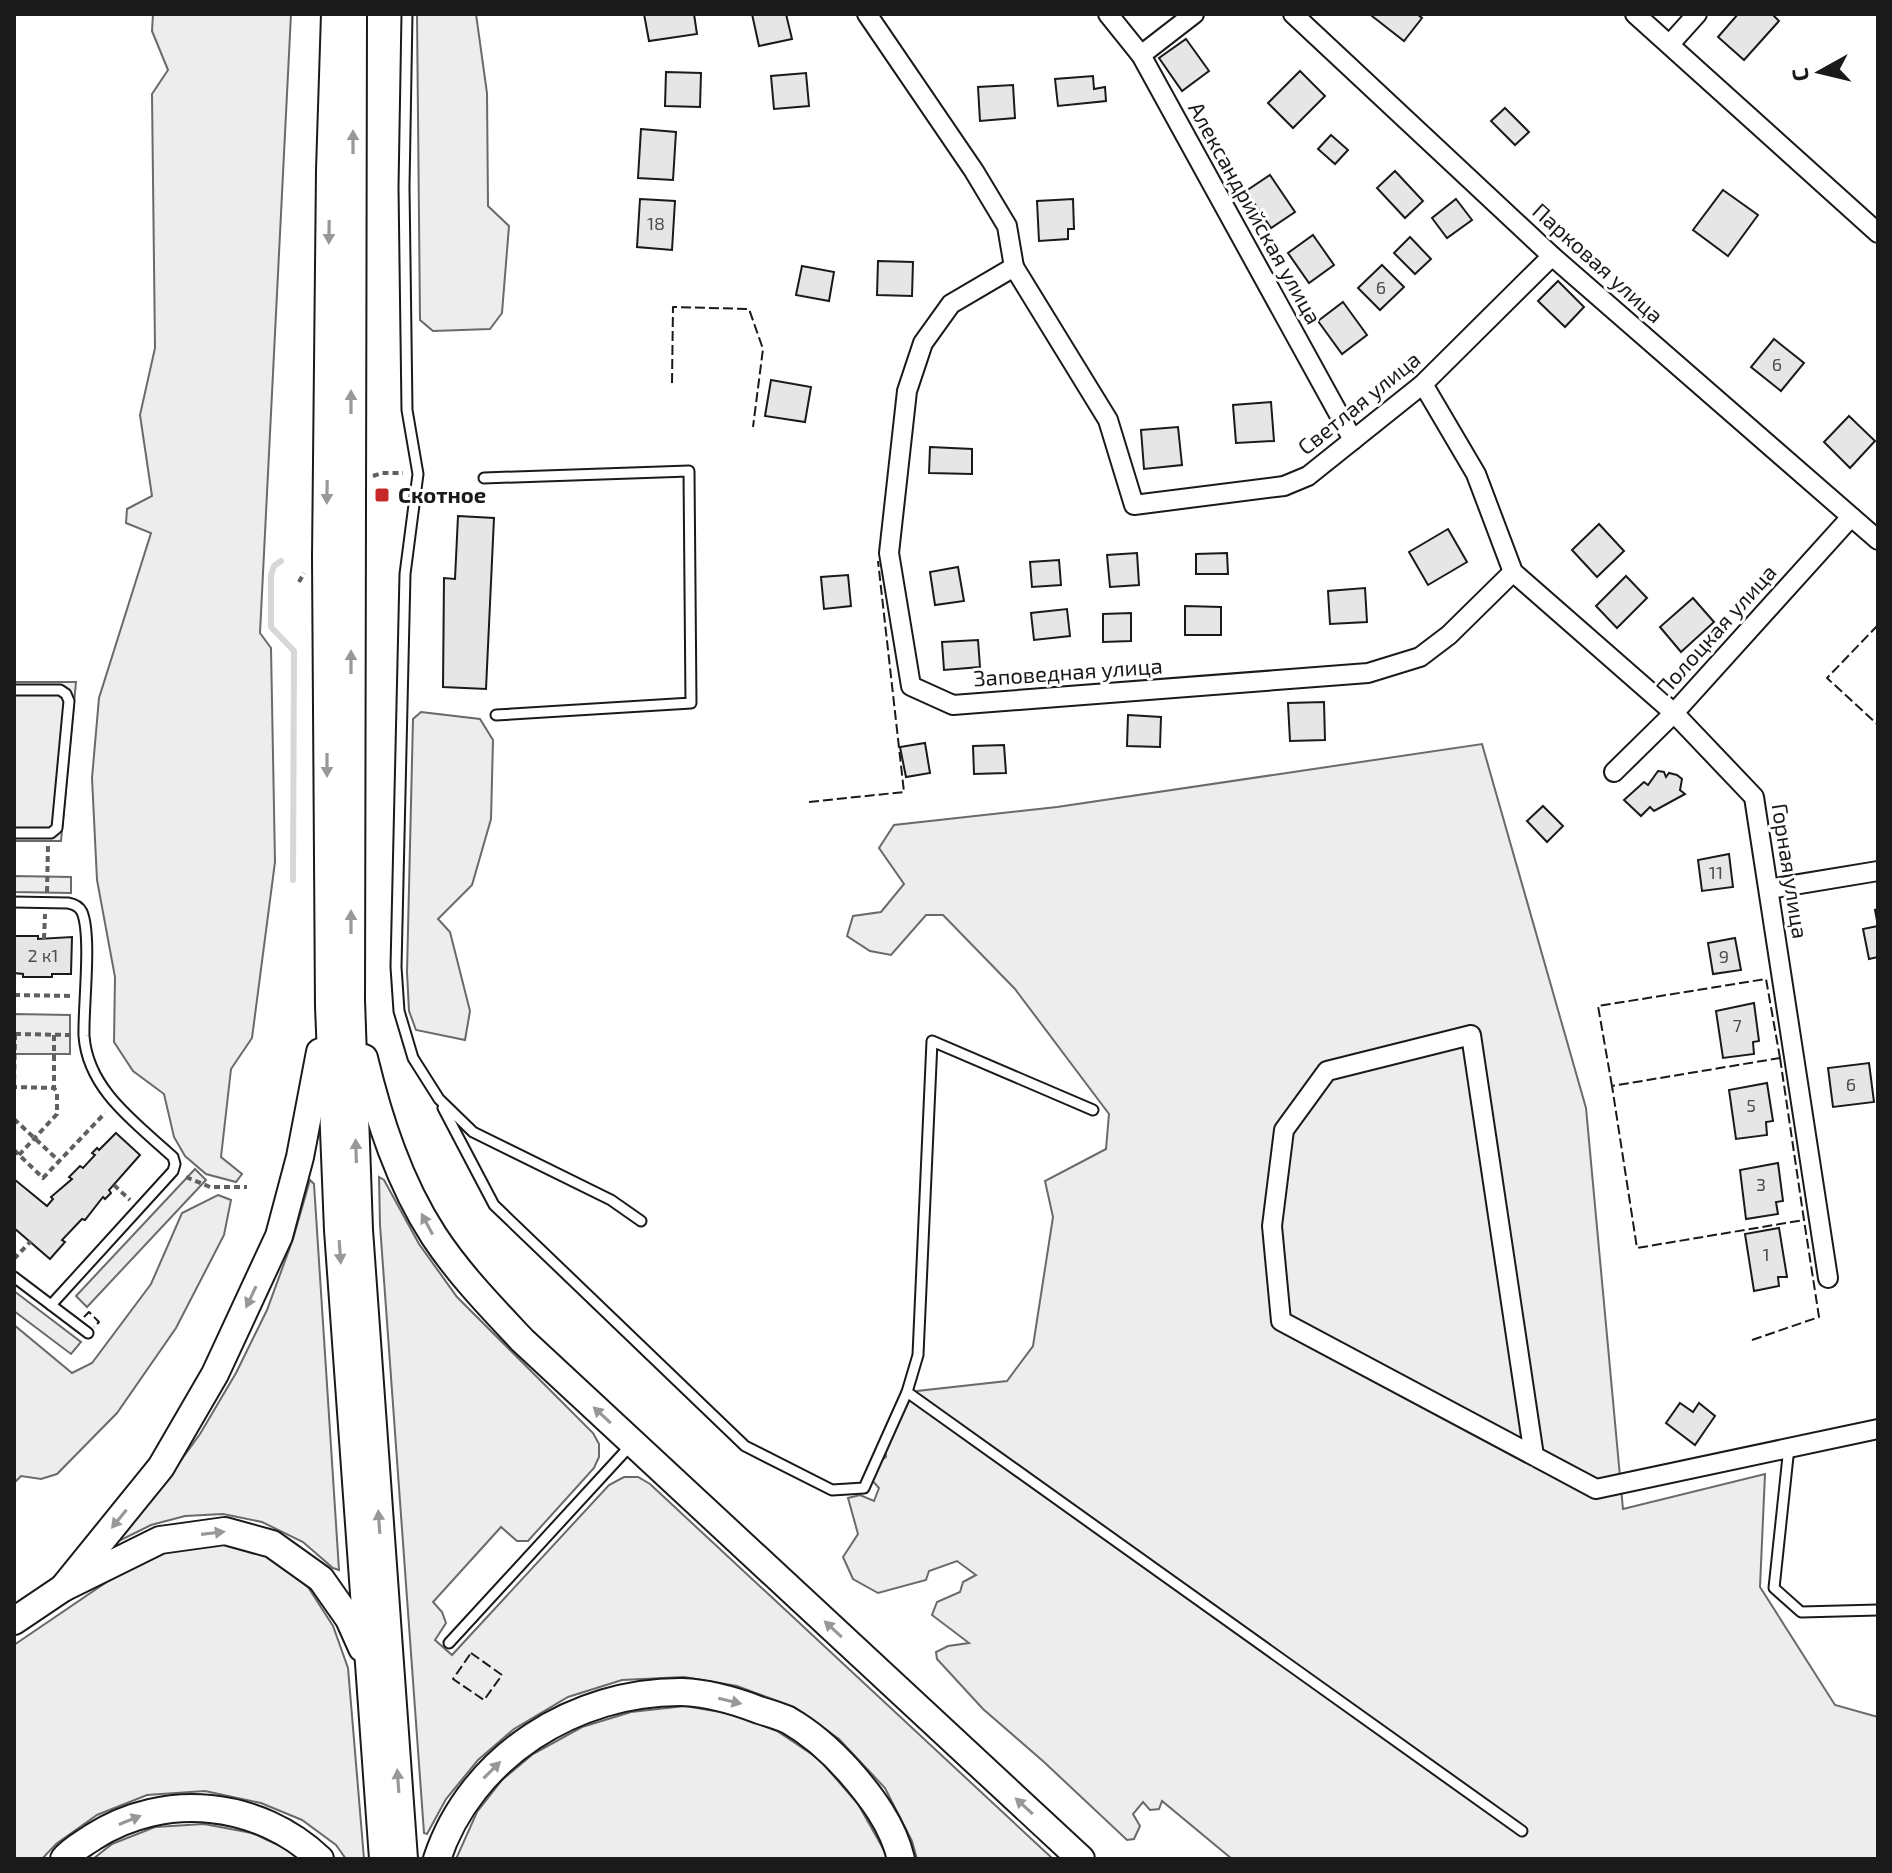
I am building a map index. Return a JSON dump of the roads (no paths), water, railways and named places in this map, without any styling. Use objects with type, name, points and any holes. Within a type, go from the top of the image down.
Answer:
[{"type":"main road","points":[[335,14],[330,170],[326,558],[340,1003],[404,1859]]},
{"type":"main road","points":[[353,14],[338,1230],[383,1859]]},
{"type":"main road","points":[[340,1003],[394,1157],[433,1235],[472,1287],[522,1340],[1081,1859]]},
{"type":"main road","points":[[63,1588],[161,1467],[215,1374],[279,1236],[340,1003]]},
{"type":"main road","points":[[14,1621],[63,1588],[160,1540],[225,1531],[272,1544],[321,1579],[349,1619],[369,1662]]},
{"type":"main road","points":[[437,1859],[464,1803],[490,1771],[524,1740],[576,1712],[627,1697],[684,1692],[736,1701],[788,1720],[831,1752],[873,1798],[901,1859]]},
{"type":"main road","points":[[64,1859],[106,1829],[151,1812],[204,1807],[259,1818],[303,1843],[320,1859]]},
{"type":"street","points":[[867,14],[974,171],[1007,226],[1014,267]]},
{"type":"street","name":"Александрийская улица","points":[[1108,14],[1141,55],[1353,440]]},
{"type":"street","points":[[1141,55],[1194,14]]},
{"type":"street","name":"Парковая улица","points":[[1293,14],[1552,256],[1878,540]]},
{"type":"street","points":[[1635,14],[1878,233]]},
{"type":"street","points":[[1670,44],[1697,14]]},
{"type":"street","name":"Светлая улица","points":[[1014,267],[1108,420],[1134,505],[1284,486],[1308,476],[1423,384],[1552,256]]},
{"type":"street","name":"Заповедная улица","points":[[1014,267],[951,304],[923,343],[907,391],[889,553],[911,686],[953,705],[1368,673],[1420,657],[1449,635],[1513,572]]},
{"type":"street","points":[[1423,384],[1476,474],[1513,572]]},
{"type":"street","name":"Полоцкая улица","points":[[1614,772],[1674,713],[1851,517]]},
{"type":"street","name":"Горная улица","points":[[1513,572],[1674,713],[1754,797],[1828,1278]]},
{"type":"street","points":[[1769,889],[1878,871]]},
{"type":"street","points":[[1534,1456],[1471,1035],[1327,1071],[1284,1130],[1272,1226],[1281,1321],[1534,1456],[1596,1489],[1878,1429]]},
{"type":"lane","points":[[407,14],[404,187],[407,410],[418,474],[405,574],[396,967],[399,1011],[413,1058],[439,1099],[494,1205],[745,1446],[832,1490],[864,1488],[907,1392],[918,1355],[932,1041],[1093,1110]]},
{"type":"lane","points":[[484,478],[689,471],[691,703],[496,715]]},
{"type":"lane","points":[[14,690],[60,690],[69,701],[57,828],[48,833],[14,833]]},
{"type":"lane","points":[[14,902],[76,905],[82,911],[87,1058],[96,1080],[114,1102],[173,1157],[175,1164],[173,1171],[51,1305]]},
{"type":"lane","points":[[439,1099],[473,1132],[611,1200],[641,1221]]},
{"type":"lane","points":[[14,1277],[88,1333]]},
{"type":"lane","points":[[907,1392],[1522,1831]]},
{"type":"lane","points":[[449,1643],[633,1444]]},
{"type":"lane","points":[[1789,1447],[1774,1588],[1801,1612],[1878,1610]]},
{"type":"waterway","points":[[281,561],[274,566],[271,575],[271,627],[294,651],[293,880]]},
{"type":"place","name":"Скотное","points":[[382,495]]}]
